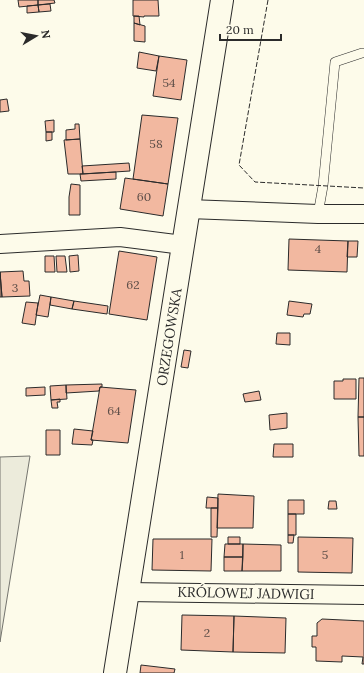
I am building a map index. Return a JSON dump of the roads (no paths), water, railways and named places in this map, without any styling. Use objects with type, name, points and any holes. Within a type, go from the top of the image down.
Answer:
[{"type":"street","name":"ORZEGOWSKA","points":[[115,673],[222,0]]},
{"type":"street","points":[[188,209],[318,214],[364,214]]},
{"type":"street","points":[[0,244],[120,237],[183,245]]},
{"type":"street","name":"KRÓLOWEJ JADWIGI","points":[[127,592],[364,595]]},
{"type":"lane","points":[[318,214],[323,186],[335,62],[362,53]]}]
